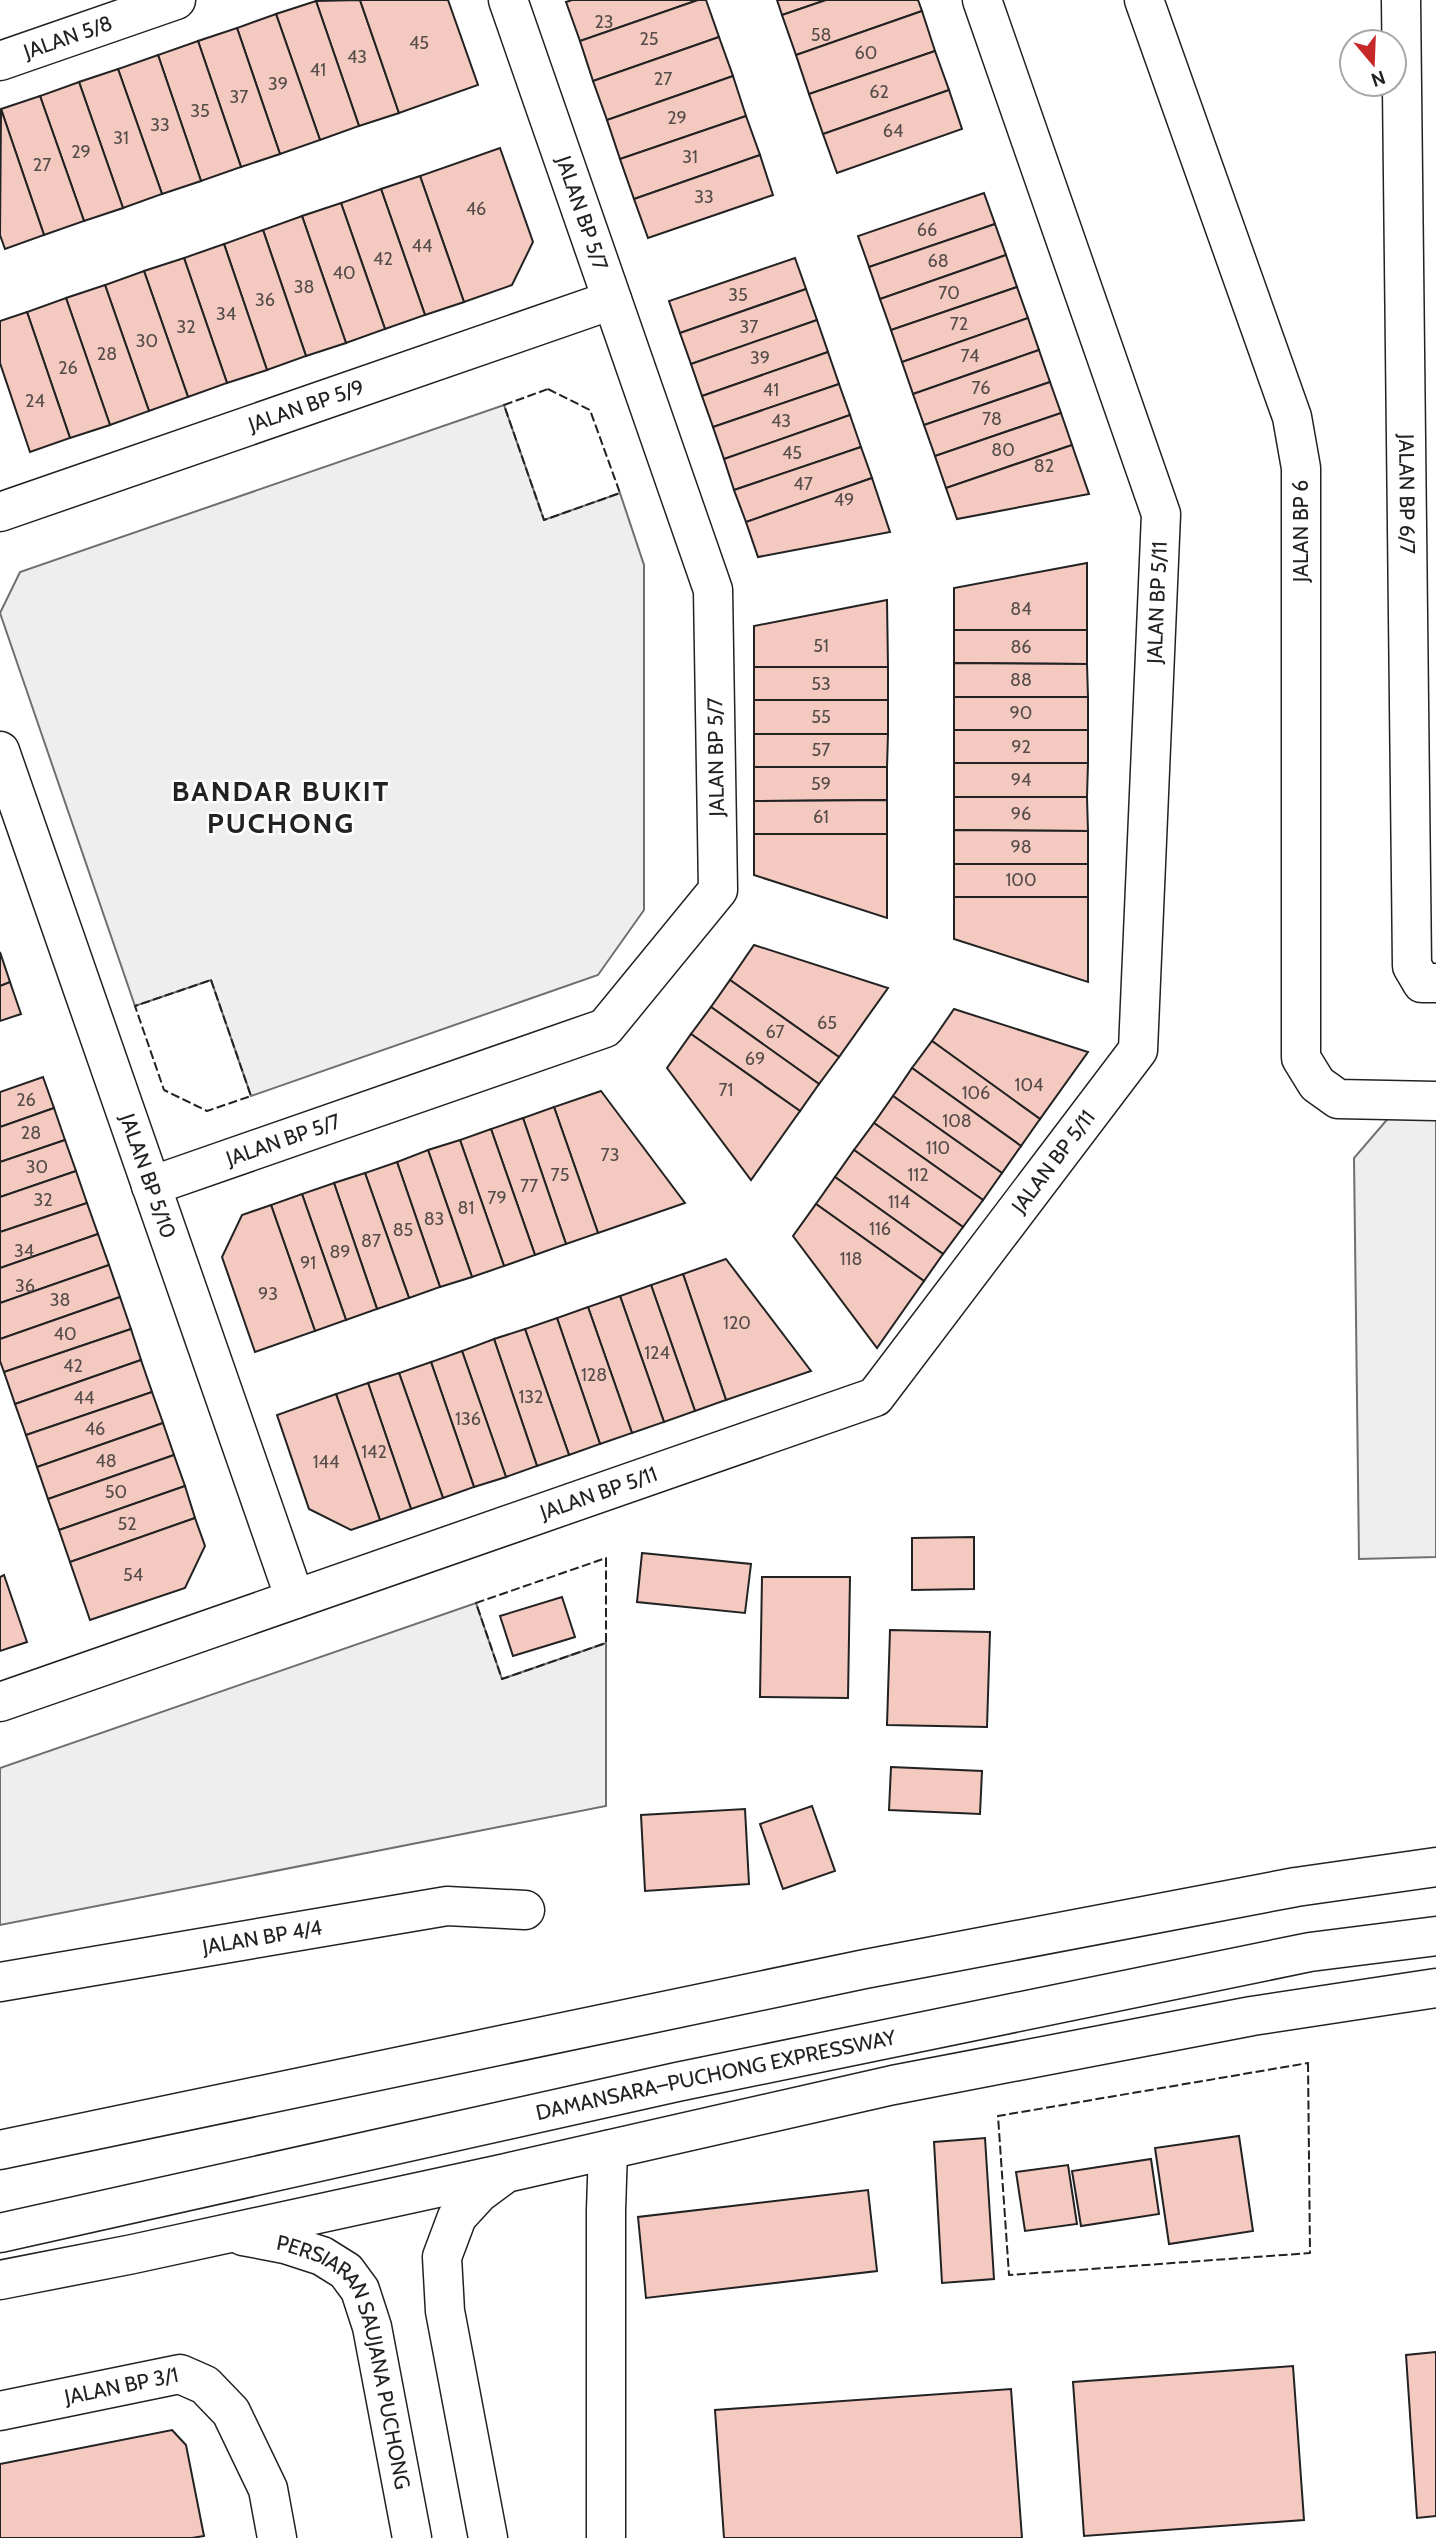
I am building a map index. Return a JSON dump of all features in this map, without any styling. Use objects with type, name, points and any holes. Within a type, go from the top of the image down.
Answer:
[{"type":"main road","name":"JALAN 5/8","points":[[0,61],[176,0]]},
{"type":"main road","name":"JALAN BP 5/7","points":[[151,1186],[605,1028],[718,890],[713,590],[508,0]]},
{"type":"main road","name":"JALAN BP 5/11","points":[[0,1702],[875,1398],[1138,1050],[1161,514],[982,0]]},
{"type":"main road","name":"JALAN BP 6","points":[[1144,0],[1292,417],[1301,468],[1301,1058],[1317,1084],[1338,1099],[1436,1101]]},
{"type":"main road","name":"JALAN BP 6/7","points":[[1401,0],[1412,966],[1429,983]]},
{"type":"main road","name":"JALAN BP 5/9","points":[[0,512],[612,300]]},
{"type":"main road","name":"JALAN BP 5/10","points":[[0,751],[295,1599]]},
{"type":"main road","points":[[0,2150],[879,1966],[1296,1887],[1436,1867]]},
{"type":"main road","name":"JALAN BP 4/4","points":[[0,1982],[447,1906],[525,1910]]},
{"type":"main road","name":"DAMANSARA–PUCHONG EXPRESSWAY","points":[[0,2233],[690,2079],[1310,1952],[1436,1936]]},
{"type":"main road","points":[[0,2280],[506,2173],[906,2083],[1252,2015],[1436,1988]]},
{"type":"main road","points":[[607,2538],[608,2150]]},
{"type":"main road","points":[[488,2538],[445,2311],[442,2256],[457,2217],[479,2193],[506,2173]]},
{"type":"main road","name":"PERSIARAN SAUJANA PUCHONG","points":[[227,2233],[285,2244],[322,2256],[346,2271],[360,2290],[372,2327],[412,2538]]},
{"type":"main road","name":"JALAN BP 3/1","points":[[0,2411],[180,2374],[205,2385],[231,2412],[268,2489],[277,2538]]},
{"type":"shaded area","points":[[504,405],[544,520],[620,493],[644,565],[644,910],[598,975],[251,1096],[211,980],[135,1006],[0,613],[20,572]]},
{"type":"shaded area","points":[[1391,1115],[1436,1115],[1436,1557],[1359,1559],[1354,1158]]},
{"type":"shaded area","points":[[476,1603],[502,1679],[606,1643],[606,1806],[0,1925],[0,1768]]},
{"type":"building","points":[[360,0],[399,113],[359,126],[316,1]]},
{"type":"building","points":[[360,0],[448,0],[478,85],[399,113]]},
{"type":"building","points":[[698,0],[580,41],[566,2]]},
{"type":"building","points":[[698,0],[706,0],[719,37],[593,81],[580,41]]},
{"type":"building","points":[[777,0],[826,0],[782,15]]},
{"type":"building","points":[[826,0],[918,0],[922,11],[796,55],[782,15]]},
{"type":"building","points":[[316,1],[359,126],[320,140],[276,14]]},
{"type":"building","points":[[922,11],[935,51],[809,94],[796,55]]},
{"type":"building","points":[[276,14],[320,140],[280,154],[237,28]]},
{"type":"building","points":[[237,28],[280,154],[241,167],[198,41]]},
{"type":"building","points":[[719,37],[733,76],[607,120],[593,81]]},
{"type":"building","points":[[198,41],[241,167],[201,181],[158,55]]},
{"type":"building","points":[[935,51],[949,90],[823,134],[809,94]]},
{"type":"building","points":[[158,55],[201,181],[162,194],[118,69]]},
{"type":"building","points":[[118,69],[162,194],[123,208],[79,82]]},
{"type":"building","points":[[733,76],[746,116],[620,159],[607,120]]},
{"type":"building","points":[[79,82],[123,208],[84,221],[40,96]]},
{"type":"building","points":[[949,90],[962,129],[837,173],[823,134]]},
{"type":"building","points":[[40,96],[84,221],[44,235],[1,109]]},
{"type":"building","points":[[1,109],[44,235],[5,249],[0,235]]},
{"type":"building","points":[[746,116],[760,155],[634,199],[620,159]]},
{"type":"building","points":[[500,148],[533,242],[512,285],[464,302],[420,176]]},
{"type":"building","points":[[760,155],[773,195],[648,238],[634,199]]},
{"type":"building","points":[[420,176],[464,302],[425,315],[381,189]]},
{"type":"building","points":[[381,189],[425,315],[385,329],[341,203]]},
{"type":"building","points":[[984,193],[995,224],[869,267],[858,236]]},
{"type":"building","points":[[341,203],[385,329],[346,343],[302,216]]},
{"type":"building","points":[[302,216],[346,343],[306,356],[263,230]]},
{"type":"building","points":[[995,224],[1006,255],[880,299],[869,267]]},
{"type":"building","points":[[263,230],[306,356],[267,370],[224,244]]},
{"type":"building","points":[[224,244],[267,370],[227,383],[184,258]]},
{"type":"building","points":[[1006,255],[1017,287],[891,330],[880,299]]},
{"type":"building","points":[[184,258],[227,383],[188,397],[144,271]]},
{"type":"building","points":[[795,258],[806,289],[680,333],[669,301]]},
{"type":"building","points":[[144,271],[188,397],[149,411],[105,285]]},
{"type":"building","points":[[105,285],[149,411],[110,425],[66,298]]},
{"type":"building","points":[[1017,287],[1028,318],[902,362],[891,330]]},
{"type":"building","points":[[806,289],[817,320],[691,364],[680,333]]},
{"type":"building","points":[[66,298],[110,425],[70,438],[27,312]]},
{"type":"building","points":[[27,312],[70,438],[30,452],[0,363],[0,321]]},
{"type":"building","points":[[1028,318],[1039,350],[913,394],[902,362]]},
{"type":"building","points":[[817,320],[828,352],[702,396],[691,364]]},
{"type":"building","points":[[1039,350],[1050,382],[924,425],[913,394]]},
{"type":"building","points":[[828,352],[839,384],[713,427],[702,396]]},
{"type":"building","points":[[1050,382],[1061,413],[935,456],[924,425]]},
{"type":"building","points":[[839,384],[850,415],[724,459],[713,427]]},
{"type":"building","points":[[1061,413],[1072,445],[946,488],[935,456]]},
{"type":"building","points":[[850,415],[861,447],[734,490],[724,459]]},
{"type":"building","points":[[1072,445],[1089,494],[957,519],[946,488]]},
{"type":"building","points":[[861,447],[872,478],[746,522],[734,490]]},
{"type":"building","points":[[872,478],[890,532],[758,557],[746,522]]},
{"type":"building","points":[[1087,563],[1087,630],[954,630],[954,588]]},
{"type":"building","points":[[887,600],[888,667],[754,667],[754,626]]},
{"type":"building","points":[[954,630],[1087,630],[1087,664],[954,663]]},
{"type":"building","points":[[954,663],[1087,664],[1088,697],[954,697]]},
{"type":"building","points":[[754,667],[888,667],[888,700],[754,700]]},
{"type":"building","points":[[954,697],[1088,697],[1088,730],[954,730]]},
{"type":"building","points":[[754,700],[888,700],[888,734],[754,734]]},
{"type":"building","points":[[954,730],[1088,730],[1088,763],[954,763]]},
{"type":"building","points":[[754,734],[888,734],[887,767],[754,767]]},
{"type":"building","points":[[954,763],[1088,763],[1087,797],[954,797]]},
{"type":"building","points":[[754,767],[887,767],[887,800],[754,801]]},
{"type":"building","points":[[954,797],[1087,797],[1088,831],[954,830]]},
{"type":"building","points":[[887,800],[887,834],[754,834],[754,801]]},
{"type":"building","points":[[954,830],[1088,831],[1088,864],[954,864]]},
{"type":"building","points":[[754,834],[887,834],[887,918],[754,875]]},
{"type":"building","points":[[954,864],[1088,864],[1088,897],[954,897]]},
{"type":"building","points":[[954,897],[1088,897],[1088,982],[954,939]]},
{"type":"building","points":[[754,945],[888,988],[839,1057],[730,980]]},
{"type":"building","points":[[0,952],[10,982],[0,986]]},
{"type":"building","points":[[730,980],[839,1057],[819,1084],[711,1007]]},
{"type":"building","points":[[10,982],[21,1014],[0,1021],[0,986]]},
{"type":"building","points":[[711,1007],[819,1084],[800,1111],[691,1034]]},
{"type":"building","points":[[954,1009],[1088,1052],[1040,1119],[932,1041]]},
{"type":"building","points":[[691,1034],[800,1111],[751,1180],[667,1068]]},
{"type":"building","points":[[932,1041],[1040,1119],[1021,1146],[912,1068]]},
{"type":"building","points":[[912,1068],[1021,1146],[1002,1173],[893,1096]]},
{"type":"building","points":[[43,1077],[54,1108],[0,1127],[0,1092]]},
{"type":"building","points":[[601,1091],[685,1203],[598,1233],[554,1107]]},
{"type":"building","points":[[893,1096],[1002,1173],[983,1200],[874,1123]]},
{"type":"building","points":[[554,1107],[598,1233],[566,1244],[523,1118]]},
{"type":"building","points":[[54,1108],[65,1140],[0,1162],[0,1127]]},
{"type":"building","points":[[523,1118],[566,1244],[535,1255],[491,1129]]},
{"type":"building","points":[[874,1123],[983,1200],[963,1227],[854,1150]]},
{"type":"building","points":[[491,1129],[535,1255],[504,1266],[460,1140]]},
{"type":"building","points":[[65,1140],[76,1171],[0,1197],[0,1162]]},
{"type":"building","points":[[460,1140],[504,1266],[472,1277],[428,1150]]},
{"type":"building","points":[[428,1150],[472,1277],[440,1287],[397,1162]]},
{"type":"building","points":[[854,1150],[963,1227],[943,1254],[835,1177]]},
{"type":"building","points":[[397,1162],[440,1287],[409,1298],[365,1173]]},
{"type":"building","points":[[76,1171],[87,1203],[0,1232],[0,1197]]},
{"type":"building","points":[[365,1173],[409,1298],[377,1309],[334,1183]]},
{"type":"building","points":[[835,1177],[943,1254],[924,1281],[816,1204]]},
{"type":"building","points":[[334,1183],[377,1309],[346,1320],[302,1194]]},
{"type":"building","points":[[302,1194],[346,1320],[315,1331],[271,1205]]},
{"type":"building","points":[[87,1203],[98,1234],[0,1268],[0,1232]]},
{"type":"building","points":[[816,1204],[924,1281],[877,1348],[793,1236]]},
{"type":"building","points":[[271,1205],[315,1331],[255,1352],[222,1257],[242,1215]]},
{"type":"building","points":[[98,1234],[109,1265],[0,1303],[0,1268]]},
{"type":"building","points":[[726,1259],[811,1371],[726,1400],[683,1274]]},
{"type":"building","points":[[109,1265],[120,1297],[0,1339],[0,1303]]},
{"type":"building","points":[[683,1274],[726,1400],[695,1411],[651,1285]]},
{"type":"building","points":[[651,1285],[695,1411],[664,1422],[620,1296]]},
{"type":"building","points":[[620,1296],[664,1422],[632,1433],[588,1307]]},
{"type":"building","points":[[120,1297],[131,1329],[4,1372],[0,1361],[0,1339]]},
{"type":"building","points":[[588,1307],[632,1433],[600,1444],[557,1318]]},
{"type":"building","points":[[557,1318],[600,1444],[569,1455],[525,1329]]},
{"type":"building","points":[[131,1329],[141,1360],[15,1404],[4,1372]]},
{"type":"building","points":[[525,1329],[569,1455],[537,1466],[494,1339]]},
{"type":"building","points":[[494,1339],[537,1466],[506,1477],[462,1351]]},
{"type":"building","points":[[462,1351],[506,1477],[474,1487],[431,1362]]},
{"type":"building","points":[[141,1360],[152,1392],[26,1435],[15,1404]]},
{"type":"building","points":[[431,1362],[474,1487],[443,1498],[399,1373]]},
{"type":"building","points":[[399,1373],[443,1498],[411,1509],[368,1383]]},
{"type":"building","points":[[368,1383],[411,1509],[380,1520],[336,1394]]},
{"type":"building","points":[[152,1392],[163,1423],[37,1467],[26,1435]]},
{"type":"building","points":[[336,1394],[380,1520],[351,1530],[309,1509],[277,1415]]},
{"type":"building","points":[[163,1423],[174,1455],[48,1499],[37,1467]]},
{"type":"building","points":[[174,1455],[185,1486],[59,1530],[48,1499]]},
{"type":"building","points":[[185,1486],[195,1518],[70,1562],[59,1530]]},
{"type":"building","points":[[195,1518],[205,1546],[185,1588],[90,1620],[70,1562]]},
{"type":"building","points":[[974,1537],[974,1589],[912,1590],[912,1538]]},
{"type":"building","points":[[642,1553],[751,1564],[745,1613],[637,1602]]},
{"type":"building","points":[[4,1575],[27,1642],[0,1651],[0,1577]]},
{"type":"building","points":[[762,1577],[850,1577],[848,1698],[760,1697]]},
{"type":"building","points":[[562,1597],[575,1637],[513,1656],[500,1616]]},
{"type":"building","points":[[890,1630],[990,1632],[987,1727],[887,1725]]},
{"type":"building","points":[[891,1767],[982,1771],[980,1814],[889,1810]]},
{"type":"building","points":[[812,1806],[835,1871],[783,1889],[760,1824]]},
{"type":"building","points":[[745,1809],[749,1884],[645,1891],[641,1815]]},
{"type":"building","points":[[1239,2136],[1253,2231],[1169,2244],[1155,2148]]},
{"type":"building","points":[[985,2138],[994,2279],[942,2283],[934,2142]]},
{"type":"building","points":[[1151,2159],[1159,2214],[1081,2226],[1072,2171]]},
{"type":"building","points":[[1068,2165],[1077,2224],[1025,2231],[1016,2172]]},
{"type":"building","points":[[868,2190],[877,2271],[646,2298],[638,2217]]},
{"type":"building","points":[[1436,2352],[1436,2516],[1417,2518],[1406,2355]]},
{"type":"building","points":[[1293,2366],[1304,2520],[1084,2536],[1073,2382]]},
{"type":"building","points":[[1011,2389],[1022,2538],[724,2538],[715,2410]]},
{"type":"building","points":[[172,2430],[186,2445],[204,2536],[0,2538],[0,2464]]},
{"type":"fence","points":[[548,389],[590,410],[620,493],[544,520],[504,405],[548,389]]},
{"type":"fence","points":[[211,980],[251,1096],[207,1111],[164,1090],[135,1006],[211,980]]},
{"type":"fence","points":[[606,1558],[606,1643],[502,1679],[476,1603],[606,1558]]},
{"type":"fence","points":[[1308,2063],[1310,2253],[1009,2275],[998,2116],[1308,2063]]},
{"type":"district","name":"BANDAR BUKIT PUCHONG","points":[[281,807]]}]
